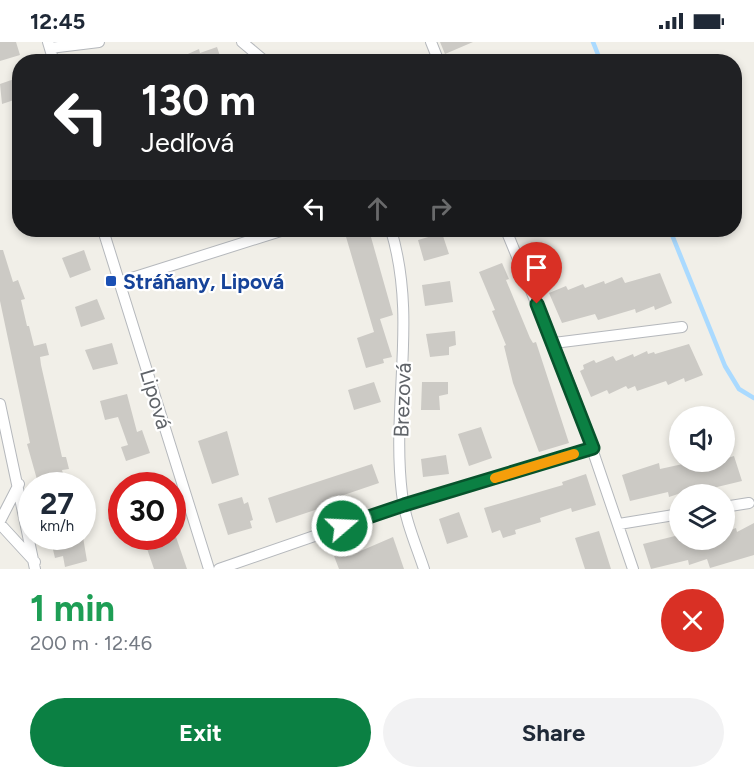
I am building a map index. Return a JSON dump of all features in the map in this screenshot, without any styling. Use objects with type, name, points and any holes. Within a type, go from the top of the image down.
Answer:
[{"type":"street","points":[[49,45],[99,42]]},
{"type":"street","points":[[242,42],[256,54]]},
{"type":"street","name":"Lipová","points":[[105,237],[209,569]]},
{"type":"street","points":[[119,282],[262,237]]},
{"type":"street","name":"Brezová","points":[[393,237],[400,259],[406,316],[400,440],[404,505],[424,569]]},
{"type":"street","points":[[509,237],[554,344],[593,448],[633,569]]},
{"type":"street","points":[[554,344],[682,327]]},
{"type":"street","points":[[0,404],[18,479]]},
{"type":"street","points":[[219,569],[404,505],[593,448]]},
{"type":"street","points":[[18,485],[0,522],[35,566]]},
{"type":"street","points":[[735,505],[749,503]]},
{"type":"street","points":[[619,524],[669,516]]},
{"type":"street","points":[[32,550],[35,566]]},
{"type":"building","points":[[0,42],[16,42],[20,54],[12,54],[12,57],[0,61]]},
{"type":"building","points":[[440,42],[473,42],[445,54]]},
{"type":"building","points":[[217,47],[219,54],[188,54],[199,49],[200,53]]},
{"type":"building","points":[[12,80],[12,101],[2,104],[0,84]]},
{"type":"building","points":[[346,237],[371,237],[393,315],[380,319],[392,357],[383,359],[384,363],[366,368],[357,338],[374,332]]},
{"type":"building","points":[[443,237],[449,254],[424,261],[418,240]]},
{"type":"building","points":[[0,250],[3,250],[13,282],[18,280],[25,299],[21,300],[34,346],[46,343],[49,355],[40,357],[41,365],[62,457],[66,457],[69,469],[62,470],[63,472],[35,472],[27,444],[30,443],[0,301]]},
{"type":"building","points":[[84,250],[91,270],[70,278],[62,258]]},
{"type":"building","points":[[502,263],[509,279],[506,280],[530,338],[533,343],[536,342],[569,443],[539,452],[513,383],[504,346],[506,345],[492,311],[495,310],[479,272]]},
{"type":"building","points":[[660,273],[672,303],[655,310],[654,306],[636,313],[635,309],[598,320],[595,314],[562,323],[549,293],[566,286],[568,290],[583,284],[585,288],[604,281],[605,284],[622,277],[625,283]]},
{"type":"building","points":[[450,281],[453,302],[425,306],[422,285]]},
{"type":"building","points":[[97,299],[105,319],[81,327],[75,307]]},
{"type":"building","points":[[455,331],[456,345],[449,347],[449,355],[430,357],[426,334]]},
{"type":"building","points":[[112,343],[118,364],[93,370],[85,350]]},
{"type":"building","points":[[689,344],[703,375],[685,382],[684,378],[668,385],[666,381],[637,391],[635,386],[628,389],[626,386],[609,394],[607,390],[591,397],[580,371],[584,369],[583,365],[594,360],[596,363],[613,356],[616,361],[633,354],[634,357],[647,351],[648,354],[654,352],[655,354]]},
{"type":"building","points":[[374,382],[381,402],[354,410],[348,390]]},
{"type":"building","points":[[422,382],[448,382],[448,394],[439,396],[440,410],[421,410]]},
{"type":"building","points":[[127,394],[137,432],[142,430],[150,453],[126,461],[121,447],[128,445],[118,417],[105,420],[100,401]]},
{"type":"building","points":[[481,427],[492,458],[469,466],[458,434]]},
{"type":"building","points":[[227,431],[239,475],[212,484],[198,441]]},
{"type":"building","points":[[446,455],[449,474],[423,477],[421,459]]},
{"type":"building","points":[[735,459],[742,481],[730,484],[669,484],[669,497],[668,492],[630,501],[622,475],[659,463],[660,469],[669,467],[669,472],[735,472]]},
{"type":"building","points":[[372,464],[379,483],[335,498],[336,503],[276,523],[268,498]]},
{"type":"building","points":[[586,474],[596,505],[572,512],[571,508],[540,518],[541,522],[515,530],[516,534],[503,538],[500,530],[492,533],[484,508],[563,485],[562,482]]},
{"type":"building","points":[[242,497],[244,504],[248,502],[253,520],[250,521],[252,528],[228,535],[218,504]]},
{"type":"building","points":[[459,512],[468,537],[447,544],[439,519]]},
{"type":"building","points":[[754,523],[754,555],[710,568],[707,559],[689,565],[688,560],[651,569],[643,544],[669,538],[669,550],[735,550],[735,528],[737,532]]},
{"type":"building","points":[[599,531],[611,569],[585,569],[575,538]]},
{"type":"building","points":[[393,537],[404,569],[339,569],[334,556],[347,551],[349,556]]},
{"type":"building","points":[[53,550],[85,550],[87,561],[65,567],[63,556],[55,558]]},
{"type":"building","points":[[147,550],[180,550],[187,569],[154,569]]},
{"type":"waterway","points":[[593,42],[598,54]]},
{"type":"waterway","points":[[673,237],[725,366],[739,389],[754,398]]},
{"type":"slow traffic","points":[[495,478],[574,454]]},
{"type":"place","name":"Stráňany, Lipová","points":[[111,281]]},
{"type":"route","points":[[342,526],[593,448],[537,304]]}]
